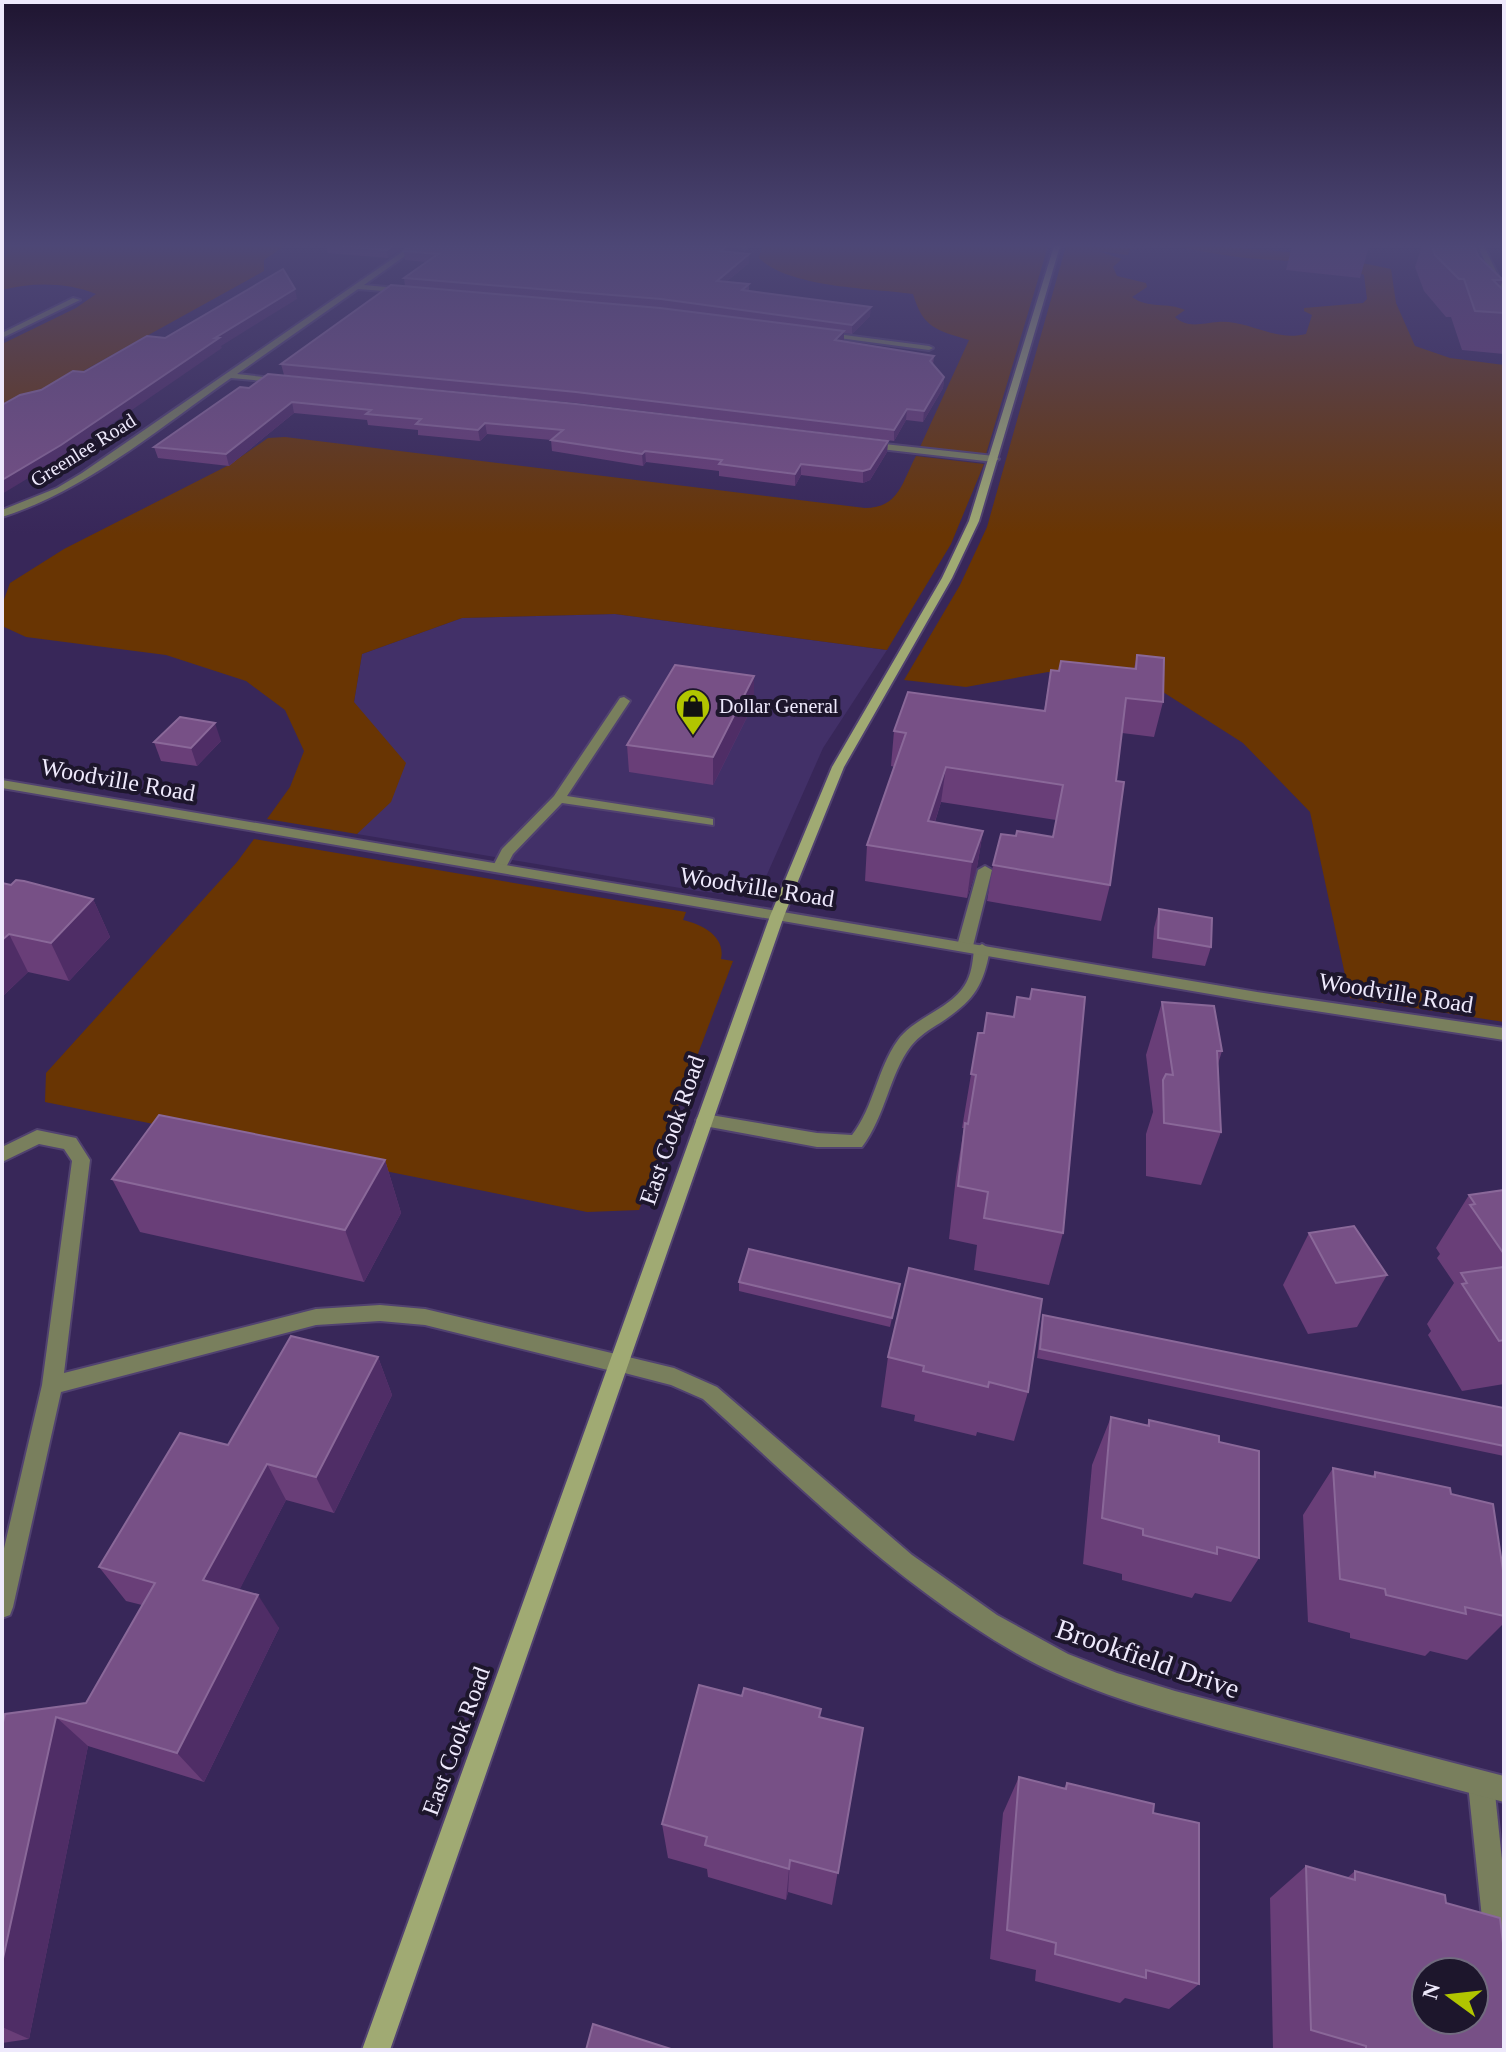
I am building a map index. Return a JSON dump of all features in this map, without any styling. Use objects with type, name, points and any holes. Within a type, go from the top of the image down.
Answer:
[{"type":"main road","name":"East Cook Road","points":[[376,2050],[777,916],[838,767],[962,549],[994,459],[1029,342]]},
{"type":"street","name":"Greenlee Road","points":[[2,514],[60,490],[276,342]]},
{"type":"street","points":[[882,342],[929,348]]},
{"type":"street","points":[[228,375],[288,381]]},
{"type":"street","points":[[854,443],[994,459]]},
{"type":"street","points":[[499,868],[507,852],[559,799],[624,701]]},
{"type":"street","name":"Woodville Road","points":[[2,784],[1257,997],[1504,1034]]},
{"type":"street","points":[[559,799],[708,822]]},
{"type":"street","points":[[705,1120],[817,1140],[856,1142],[867,1130],[886,1080],[906,1042],[958,1002],[974,984],[974,947],[985,870]]},
{"type":"street","points":[[2,1155],[37,1137],[70,1143],[81,1160],[52,1385],[2,1607]]},
{"type":"street","name":"Brookfield Drive","points":[[52,1385],[316,1317],[380,1313],[425,1317],[674,1377],[710,1393],[899,1558],[959,1605],[1034,1650],[1120,1686],[1213,1714],[1493,1786]]},
{"type":"street","points":[[1493,1786],[1499,1957]]},
{"type":"shaded area","points":[[7,342],[136,342],[2,416],[2,344]]},
{"type":"shaded area","points":[[968,342],[1019,342],[986,454],[920,447]]},
{"type":"shaded area","points":[[1039,342],[1413,342],[1415,346],[1450,358],[1504,365],[1504,1022],[1350,998],[1310,812],[1243,743],[1152,685],[1048,672],[966,687],[904,680],[960,585],[987,527]]},
{"type":"shaded area","points":[[285,437],[865,508],[885,504],[898,492],[916,456],[984,464],[951,544],[887,650],[615,614],[462,618],[362,654],[354,702],[406,763],[391,802],[357,834],[267,819],[290,787],[304,751],[285,710],[246,681],[166,655],[26,637],[2,626],[2,605],[10,583],[64,549],[229,465],[268,438]]},
{"type":"shaded area","points":[[615,614],[887,650],[823,748],[765,879],[757,886],[723,894],[698,891],[357,834],[364,825],[354,702],[362,654],[462,618]]},
{"type":"shaded area","points":[[254,839],[686,912],[683,920],[711,932],[720,944],[721,959],[733,961],[639,1210],[587,1212],[45,1102],[46,1073],[237,862]]},
{"type":"building","points":[[137,342],[213,342],[61,445],[2,480],[2,405],[20,395],[41,390],[73,371],[84,372]]},
{"type":"building","points":[[312,342],[846,342],[934,356],[930,361],[944,377],[924,411],[907,409],[894,430],[576,392],[281,364]]},
{"type":"building","points":[[268,374],[576,404],[888,441],[870,469],[863,471],[801,464],[795,474],[719,464],[722,460],[645,451],[642,454],[551,440],[563,430],[485,423],[478,430],[416,424],[421,419],[292,402],[226,454],[154,447],[240,387],[249,388]]},
{"type":"building","points":[[1137,655],[1164,658],[1163,702],[1126,698],[1116,781],[1124,782],[1110,885],[993,865],[1001,834],[1016,836],[1017,831],[1053,837],[1063,785],[946,767],[928,821],[983,831],[972,862],[867,845],[906,733],[894,731],[908,692],[1045,711],[1051,670],[1059,671],[1061,661],[1136,669]]},
{"type":"building","points":[[675,665],[754,676],[713,757],[627,745]]},
{"type":"building","points":[[180,717],[215,723],[191,748],[154,742]]},
{"type":"building","points":[[16,880],[93,899],[51,943],[9,934],[2,940],[2,883],[11,885]]},
{"type":"building","points":[[1159,909],[1212,918],[1211,947],[1158,938]]},
{"type":"building","points":[[1032,989],[1085,997],[1063,1233],[984,1218],[988,1192],[958,1186],[965,1123],[968,1124],[976,1075],[971,1074],[978,1033],[984,1033],[987,1013],[1014,1017],[1017,997],[1030,999]]},
{"type":"building","points":[[1162,1002],[1214,1006],[1222,1051],[1217,1051],[1221,1132],[1164,1123],[1163,1080],[1166,1074],[1173,1075]]},
{"type":"building","points":[[159,1115],[385,1160],[345,1230],[112,1179]]},
{"type":"building","points":[[1504,1190],[1504,1254],[1470,1205],[1475,1204],[1469,1195]]},
{"type":"building","points":[[1354,1226],[1387,1275],[1336,1283],[1309,1233]]},
{"type":"building","points":[[749,1249],[900,1284],[892,1318],[739,1282]]},
{"type":"building","points":[[1504,1267],[1504,1340],[1499,1341],[1462,1284],[1467,1283],[1461,1273]]},
{"type":"building","points":[[909,1268],[1042,1299],[1028,1392],[989,1382],[988,1387],[923,1371],[924,1366],[888,1357]]},
{"type":"building","points":[[1043,1315],[1504,1408],[1504,1446],[1040,1349]]},
{"type":"building","points":[[291,1336],[378,1357],[316,1477],[267,1464],[203,1580],[258,1595],[177,1753],[56,1717],[2,1963],[2,1726],[5,1714],[86,1703],[155,1583],[99,1567],[180,1433],[228,1445]]},
{"type":"building","points":[[1111,1417],[1149,1426],[1149,1420],[1219,1436],[1219,1442],[1259,1451],[1259,1558],[1217,1547],[1217,1554],[1143,1535],[1143,1529],[1102,1518]]},
{"type":"building","points":[[1333,1468],[1375,1477],[1375,1472],[1450,1488],[1451,1494],[1493,1504],[1504,1577],[1504,1616],[1465,1607],[1466,1614],[1386,1595],[1385,1589],[1340,1579]]},
{"type":"building","points":[[699,1685],[742,1696],[744,1688],[821,1709],[819,1717],[863,1728],[838,1873],[790,1860],[789,1869],[705,1845],[707,1837],[662,1824]]},
{"type":"building","points":[[1019,1777],[1066,1789],[1067,1783],[1154,1804],[1153,1813],[1199,1823],[1199,1984],[1146,1970],[1146,1978],[1055,1954],[1056,1943],[1007,1930]]},
{"type":"building","points":[[1306,1866],[1355,1880],[1355,1871],[1445,1895],[1446,1903],[1500,1918],[1504,1952],[1504,2050],[1366,2050],[1366,2046],[1311,2030]]},
{"type":"building","points":[[593,2024],[674,2050],[586,2050]]},
{"type":"place","name":"Dollar General","points":[[693,737]]}]
